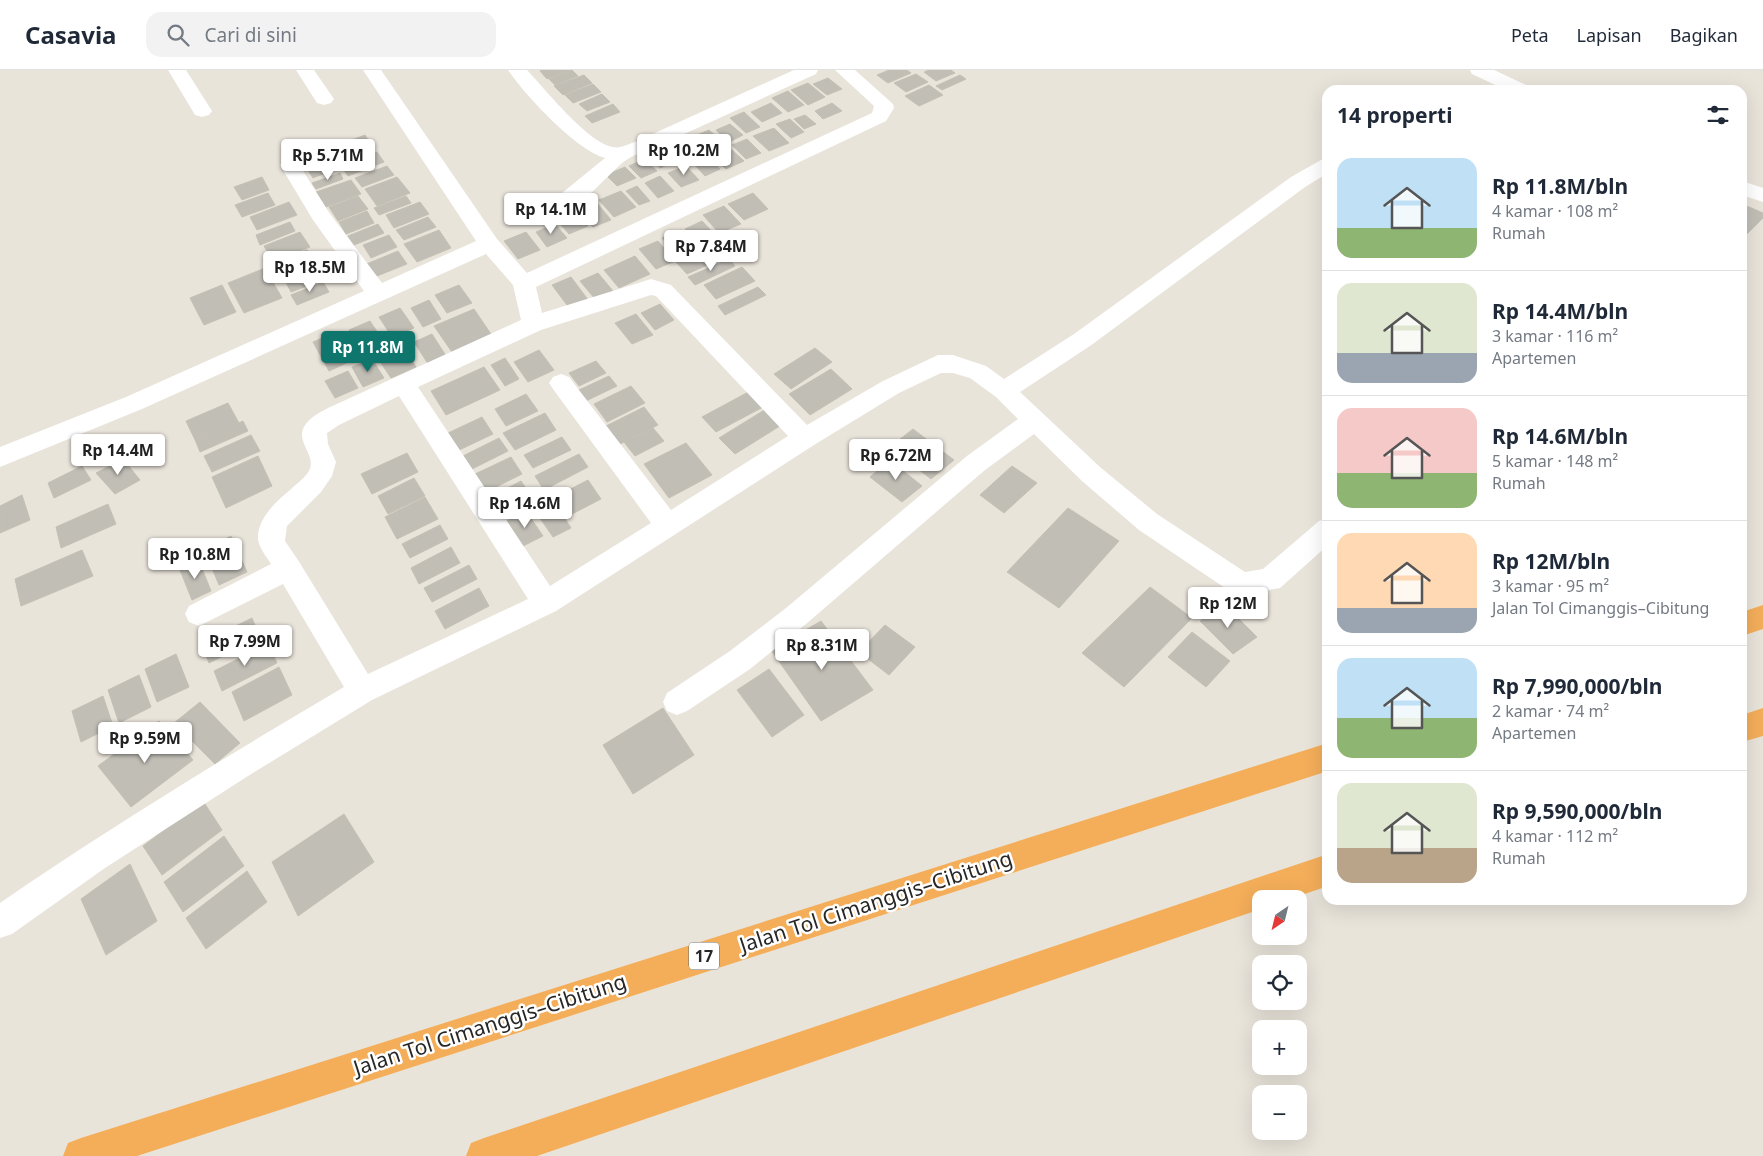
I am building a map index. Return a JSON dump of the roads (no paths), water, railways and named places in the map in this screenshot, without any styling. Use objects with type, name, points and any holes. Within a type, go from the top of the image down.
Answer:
[{"type":"highway","points":[[1747,623],[1763,618]]},
{"type":"highway","points":[[1747,727],[1763,722]]},
{"type":"highway","name":"Jalan Tol Cimanggis–Cibitung","points":[[81,1156],[1322,759]]},
{"type":"highway","points":[[484,1156],[1322,872]]},
{"type":"street","points":[[177,70],[202,111]]},
{"type":"street","points":[[305,70],[324,99]]},
{"type":"street","points":[[372,70],[489,244],[524,283],[533,324]]},
{"type":"street","points":[[518,70],[584,141],[606,153],[622,154]]},
{"type":"street","points":[[558,208],[622,154],[809,70]]},
{"type":"street","points":[[524,283],[879,117],[883,113],[883,104],[844,70]]},
{"type":"street","points":[[1479,70],[1510,85]]},
{"type":"street","points":[[290,166],[320,214],[377,293]]},
{"type":"street","points":[[1004,391],[1082,340],[1268,204],[1322,168]]},
{"type":"street","points":[[1747,189],[1763,195]]},
{"type":"street","points":[[0,457],[134,403],[489,244]]},
{"type":"street","points":[[362,692],[289,568],[272,543],[270,533],[276,520],[321,474],[323,460],[314,441],[314,430],[319,424],[533,324],[651,287],[663,290],[805,438]]},
{"type":"street","points":[[0,922],[94,856],[237,766],[362,692],[546,603],[805,438],[891,387],[938,364],[952,364],[978,372],[1004,391],[1091,474],[1148,522],[1241,584],[1270,580],[1322,534]]},
{"type":"street","points":[[561,383],[668,526]]},
{"type":"street","points":[[404,385],[546,603]]},
{"type":"street","points":[[677,702],[740,660],[796,616],[976,463],[1034,421]]},
{"type":"street","points":[[199,614],[289,568]]}]
